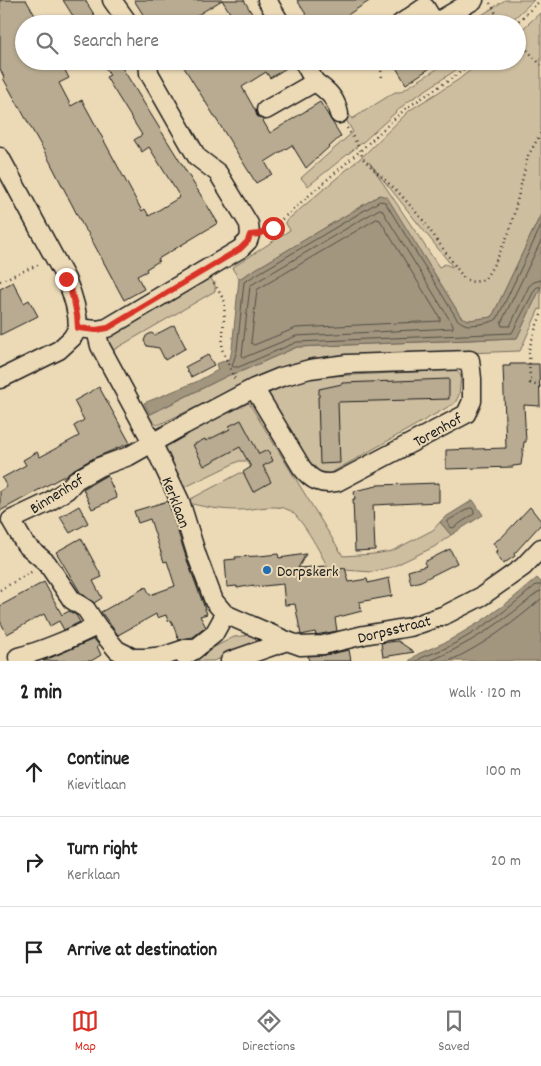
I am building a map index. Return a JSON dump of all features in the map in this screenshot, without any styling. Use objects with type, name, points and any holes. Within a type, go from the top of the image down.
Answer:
[{"type":"street","points":[[112,0],[123,15]]},
{"type":"street","points":[[267,0],[275,15]]},
{"type":"street","points":[[449,15],[474,0]]},
{"type":"street","points":[[410,15],[423,4],[430,15]]},
{"type":"street","points":[[78,328],[96,330],[108,328],[240,249],[248,241],[250,235],[249,224],[218,173],[197,157],[149,70]]},
{"type":"street","points":[[308,70],[315,82],[328,91],[338,106],[338,114]]},
{"type":"street","points":[[266,110],[315,82]]},
{"type":"street","points":[[0,157],[66,279],[78,315],[78,328],[72,338],[59,350],[0,379]]},
{"type":"street","name":"Kerklaan","points":[[96,330],[100,346],[152,442],[180,501],[197,556],[214,601],[225,614]]},
{"type":"street","name":"Torenhof","points":[[152,442],[254,388],[310,369],[347,364],[470,360],[472,401],[466,414],[451,423],[337,482],[329,483],[309,478],[254,388]]},
{"type":"street","name":"Binnenhof","points":[[152,442],[129,456],[99,467],[76,480],[68,490],[47,503],[11,520],[24,544],[47,563],[72,600],[86,609],[117,650],[133,658],[164,656],[188,648],[194,650]]},
{"type":"street","name":"Dorpsstraat","points":[[230,661],[287,641],[300,646],[323,644],[410,627],[445,615],[482,596],[523,567],[541,548]]},
{"type":"street","points":[[175,661],[194,650],[214,634],[225,614],[287,641]]},
{"type":"street","points":[[18,657],[60,644],[97,626]]},
{"type":"path","points":[[488,0],[497,15]]},
{"type":"path","points":[[525,15],[541,0]]},
{"type":"path","points":[[526,49],[541,66]]},
{"type":"path","points":[[381,70],[382,78]]},
{"type":"path","points":[[250,235],[259,234],[273,228],[405,109],[463,70]]},
{"type":"path","points":[[338,114],[356,142],[364,160],[401,195],[422,219],[463,277],[468,281],[476,282],[485,279],[497,259],[510,230],[528,156],[541,133]]},
{"type":"path","points":[[0,281],[54,258]]},
{"type":"path","points":[[206,269],[225,302],[222,349],[235,379]]},
{"type":"path","points":[[541,315],[529,349],[530,383],[541,387]]},
{"type":"path","points":[[0,590],[47,563]]},
{"type":"shaded area","points":[[505,0],[534,0],[518,15],[482,15]]},
{"type":"shaded area","points":[[541,12],[541,214],[492,317],[469,320],[461,317],[433,271],[380,195],[239,279],[232,268],[290,230],[285,222],[364,155],[410,110],[471,70],[526,70],[526,26]],"holes":[[[369,162],[452,267],[445,264],[439,267]]]},
{"type":"shaded area","points":[[435,70],[456,70],[406,103],[363,142],[308,186],[301,178],[353,132],[341,111],[346,109],[352,119],[395,92],[400,92]]},
{"type":"shaded area","points":[[208,274],[215,285],[215,291],[110,352],[102,336]]},
{"type":"shaded area","points":[[541,287],[541,310],[539,309],[520,351],[375,354],[312,358],[284,366],[158,425],[152,422],[148,423],[145,417],[229,375],[297,347],[517,338]]},
{"type":"shaded area","points":[[456,370],[461,376],[459,395],[455,403],[329,474],[315,474],[266,395],[286,383],[310,377]]},
{"type":"shaded area","points":[[249,403],[343,556],[392,551],[433,530],[440,522],[451,535],[434,547],[392,567],[372,572],[344,570],[331,575],[319,550],[300,521],[289,510],[277,507],[245,510],[225,509],[185,502],[240,473],[254,474],[247,461],[239,461],[179,490],[158,450],[205,424]]},
{"type":"shaded area","points":[[260,634],[271,641],[213,661],[187,661],[234,637]]},
{"type":"water","points":[[380,195],[387,197],[461,317],[469,320],[492,317],[541,214],[541,287],[517,338],[297,347],[229,375],[150,414],[144,403],[196,382],[218,370],[216,364],[230,359],[239,279]]},
{"type":"water","points":[[473,500],[483,515],[451,535],[440,522]]},
{"type":"water","points":[[537,578],[541,582],[541,661],[409,661],[418,654],[448,641],[480,622],[511,600]]},
{"type":"building","points":[[0,0],[26,0],[35,15],[15,15],[15,70],[65,70],[69,78],[59,83],[71,106],[82,100],[142,211],[145,209],[149,216],[180,197],[149,147],[142,152],[134,140],[142,135],[106,77],[110,75],[107,70],[124,70],[218,223],[158,259],[159,261],[146,269],[147,271],[137,276],[144,289],[124,300],[3,78],[0,69]]},
{"type":"building","points":[[63,0],[85,0],[94,15],[72,15]]},
{"type":"building","points":[[134,0],[222,0],[198,15],[143,15]]},
{"type":"building","points":[[222,0],[244,0],[253,15],[231,15]]},
{"type":"building","points":[[297,0],[371,0],[347,15],[306,15]]},
{"type":"building","points":[[186,70],[283,70],[270,78],[266,72],[242,87],[257,116],[262,119],[270,133],[320,102],[341,136],[306,168],[292,145],[265,162],[272,174],[256,183]]},
{"type":"building","points":[[397,70],[427,70],[406,84]]},
{"type":"building","points":[[13,282],[24,303],[29,300],[38,316],[0,335],[0,289]]},
{"type":"building","points":[[174,325],[186,348],[165,360],[159,348],[147,346],[144,341],[146,336],[151,333],[155,335]]},
{"type":"building","points":[[208,355],[214,365],[191,377],[185,367]]},
{"type":"building","points":[[510,364],[539,364],[540,406],[524,405],[526,442],[524,442],[521,465],[513,467],[446,469],[446,450],[506,448],[503,366],[510,366]]},
{"type":"building","points":[[449,379],[449,399],[338,402],[340,463],[320,464],[319,389],[342,383]]},
{"type":"building","points":[[99,387],[130,443],[94,458],[0,511],[0,491],[7,487],[2,478],[26,465],[23,460],[37,452],[40,457],[79,436],[74,426],[84,420],[74,401]]},
{"type":"building","points":[[241,420],[259,454],[268,450],[273,461],[263,466],[271,482],[253,492],[243,472],[251,467],[240,447],[204,466],[193,445],[230,429],[229,426]]},
{"type":"building","points":[[107,475],[117,498],[92,509],[83,489]]},
{"type":"building","points":[[439,483],[439,502],[373,505],[375,550],[355,551],[354,491],[377,485]]},
{"type":"building","points":[[168,501],[207,614],[200,616],[206,627],[193,637],[179,640],[171,620],[168,621],[166,615],[157,618],[156,614],[118,635],[101,612],[146,587],[150,595],[175,586],[167,561],[164,562],[150,519],[138,523],[134,511]]},
{"type":"building","points":[[79,506],[88,523],[70,533],[60,517]]},
{"type":"building","points":[[530,507],[541,521],[541,524],[514,554],[515,556],[503,564],[495,552],[498,551],[493,543],[502,537]]},
{"type":"building","points":[[81,538],[102,577],[93,581],[102,598],[94,603],[80,592],[56,552]]},
{"type":"building","points":[[450,549],[457,563],[411,584],[408,571],[426,566],[424,562]]},
{"type":"building","points":[[278,554],[279,558],[306,554],[298,568],[325,566],[325,572],[345,568],[349,582],[367,579],[368,583],[389,578],[392,596],[359,602],[362,611],[335,618],[337,631],[316,635],[315,632],[301,635],[295,604],[285,605],[283,584],[254,587],[254,585],[237,588],[237,586],[227,587],[225,560],[236,559],[235,557]]},
{"type":"building","points":[[44,582],[62,615],[69,611],[76,615],[80,622],[64,630],[59,621],[50,626],[44,614],[7,634],[0,621],[0,606]]},
{"type":"building","points":[[94,639],[99,645],[97,646],[101,655],[91,661],[43,661]]},
{"type":"building","points":[[398,641],[414,652],[383,657],[381,643]]},
{"type":"building","points":[[349,650],[351,661],[309,661],[308,656]]},
{"type":"place","name":"Dorpskerk","points":[[267,570]]},
{"type":"route","points":[[66,279],[78,315],[78,328],[96,330],[108,328],[240,249],[248,241],[250,235],[259,234],[273,228]]}]
